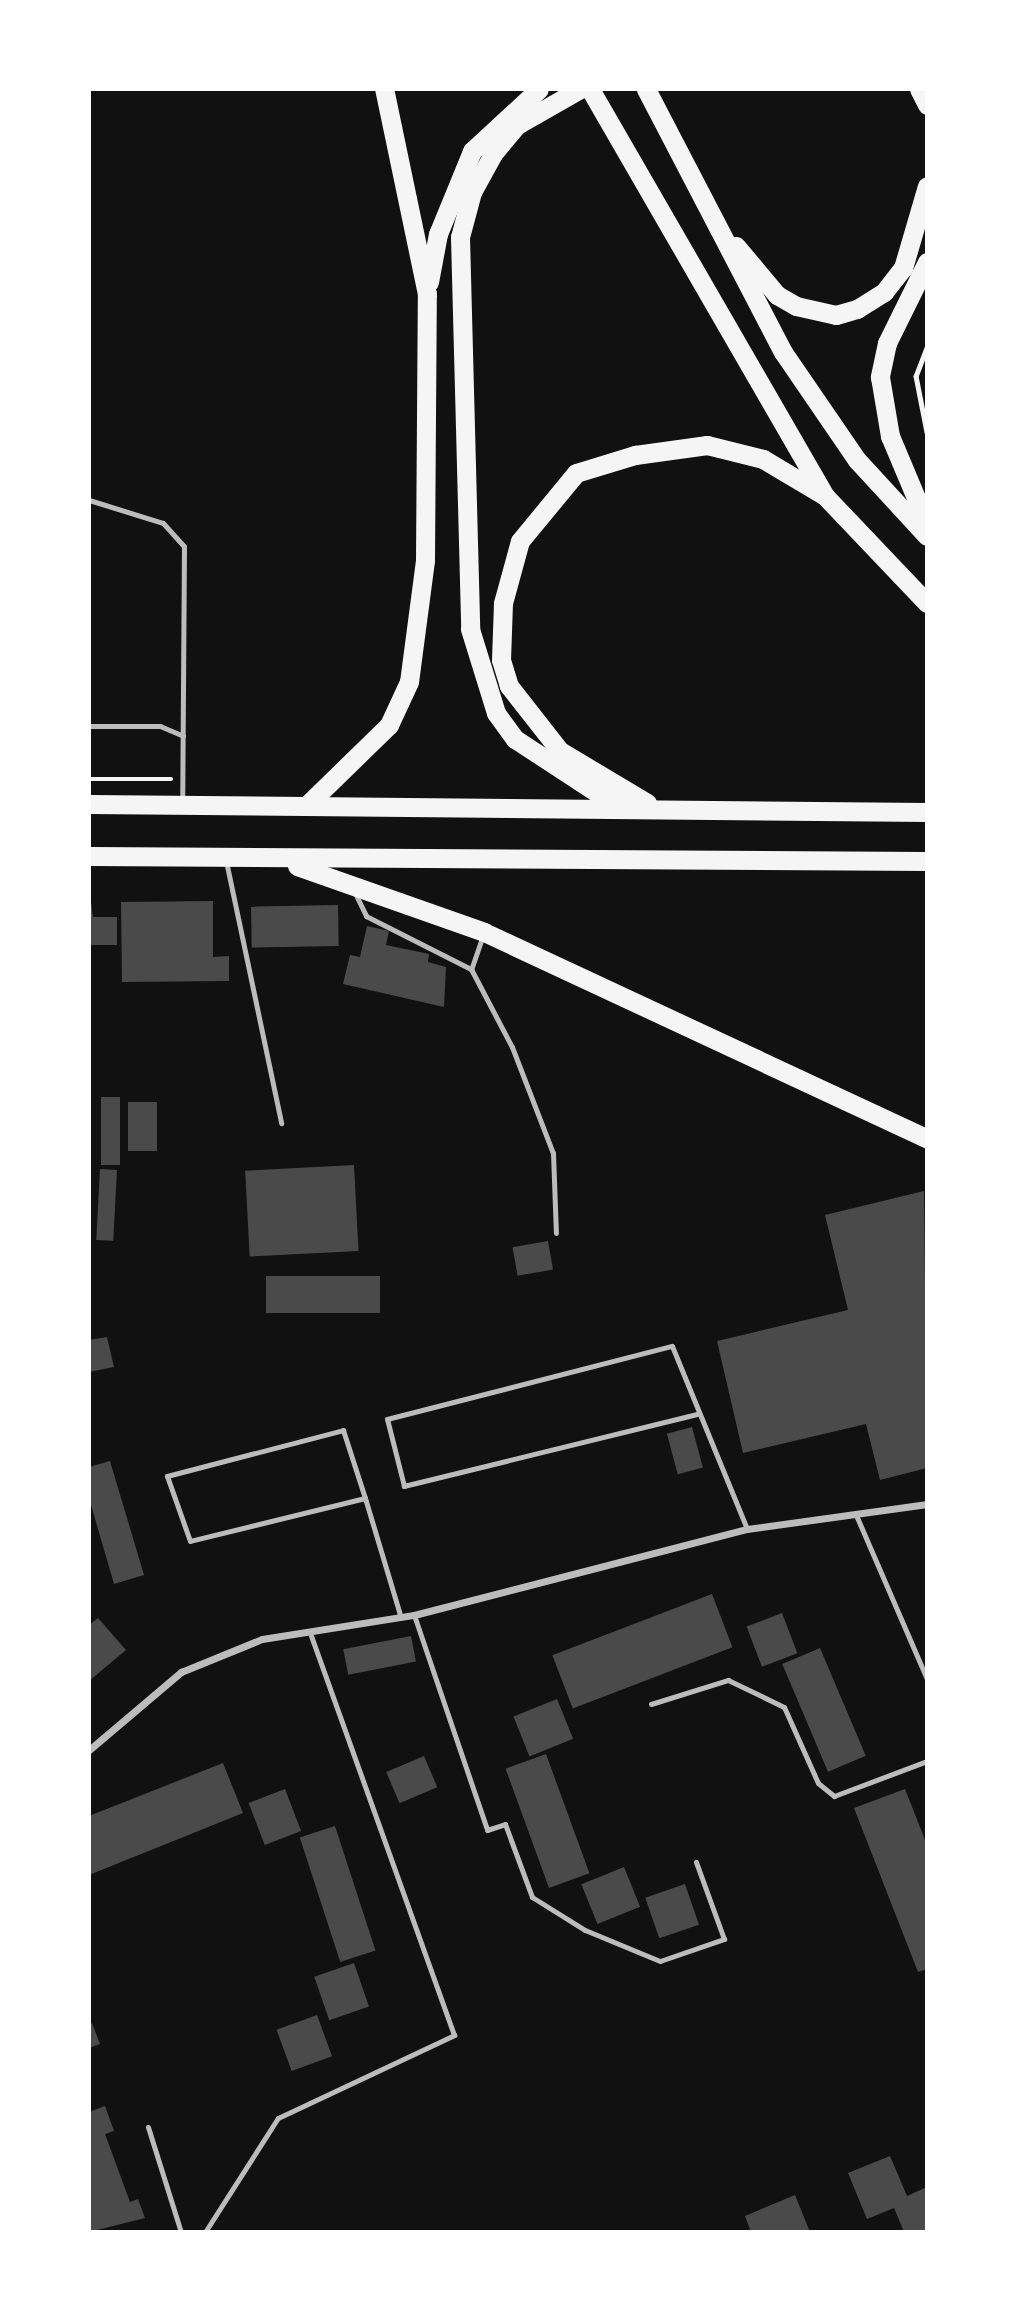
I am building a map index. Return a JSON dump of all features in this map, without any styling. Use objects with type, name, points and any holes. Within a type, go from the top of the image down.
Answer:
[{"type":"highway","points":[[384,89],[427,294]]},
{"type":"highway","points":[[306,806],[389,726],[409,682],[428,524],[427,294],[438,233],[472,151],[539,89]]},
{"type":"highway","points":[[580,89],[517,125],[493,154],[472,192],[460,237],[470,629],[496,713],[515,739],[617,805]]},
{"type":"highway","points":[[590,89],[825,496],[927,603]]},
{"type":"highway","points":[[646,89],[711,216],[818,406],[927,536]]},
{"type":"highway","points":[[919,89],[927,105]]},
{"type":"highway","points":[[711,216],[777,295],[836,315],[884,292],[903,268],[927,187]]},
{"type":"highway","points":[[927,262],[887,343],[880,377],[890,436],[927,523]]},
{"type":"highway","points":[[651,805],[560,751],[509,686],[501,622],[520,541],[576,473],[635,455],[707,446],[763,459],[825,496]]},
{"type":"highway","points":[[89,804],[651,805],[927,812]]},
{"type":"highway","points":[[89,856],[283,861],[927,862]]},
{"type":"highway","points":[[283,861],[349,882],[484,932],[923,1141]]},
{"type":"street","points":[[89,1750],[181,1672],[262,1639],[311,1636],[401,1618],[747,1530],[927,1504]]},
{"type":"lane","points":[[89,500],[163,523],[184,546],[183,805]]},
{"type":"lane","points":[[89,726],[160,726],[183,736]]},
{"type":"lane","points":[[226,858],[281,1123]]},
{"type":"lane","points":[[349,882],[366,916],[471,969],[512,1047],[553,1153],[556,1233]]},
{"type":"lane","points":[[471,969],[484,932]]},
{"type":"lane","points":[[697,1414],[404,1486],[387,1419],[672,1346],[697,1414],[747,1530]]},
{"type":"lane","points":[[365,1498],[190,1541],[167,1476],[343,1430],[365,1498],[401,1618]]},
{"type":"lane","points":[[856,1515],[927,1679]]},
{"type":"lane","points":[[414,1615],[487,1830],[505,1824],[532,1897],[660,1961],[724,1939],[696,1862]]},
{"type":"lane","points":[[205,2232],[278,2119],[454,2035],[311,1636]]},
{"type":"lane","points":[[651,1704],[728,1681],[784,1707],[818,1783],[834,1796],[927,1761]]},
{"type":"lane","points":[[148,2127],[181,2232]]},
{"type":"path","points":[[927,348],[916,376],[927,432]]},
{"type":"path","points":[[89,779],[182,779]]},
{"type":"building","points":[[89,885],[93,917],[117,917],[117,945],[89,945]]},
{"type":"building","points":[[213,901],[213,957],[229,956],[229,981],[122,982],[121,902]]},
{"type":"building","points":[[338,905],[339,946],[252,948],[251,907]]},
{"type":"building","points":[[367,926],[389,931],[386,945],[429,954],[428,962],[446,967],[444,1007],[343,984],[350,955],[360,957]]},
{"type":"building","points":[[101,1097],[120,1097],[120,1165],[101,1165]]},
{"type":"building","points":[[128,1102],[157,1102],[157,1151],[128,1151]]},
{"type":"building","points":[[354,1165],[359,1251],[250,1257],[245,1171]]},
{"type":"building","points":[[100,1169],[117,1170],[113,1241],[96,1240]]},
{"type":"building","points":[[924,1191],[927,1468],[880,1480],[866,1424],[743,1453],[717,1341],[848,1310],[825,1215]]},
{"type":"building","points":[[548,1241],[553,1270],[518,1276],[513,1247]]},
{"type":"building","points":[[266,1276],[380,1276],[380,1313],[266,1313]]},
{"type":"building","points":[[107,1337],[114,1367],[89,1372],[89,1340]]},
{"type":"building","points":[[692,1427],[703,1468],[678,1474],[667,1434]]},
{"type":"building","points":[[110,1461],[144,1575],[114,1584],[89,1498],[89,1467]]},
{"type":"building","points":[[712,1594],[732,1647],[573,1708],[552,1655]]},
{"type":"building","points":[[782,1613],[797,1653],[762,1667],[747,1627]]},
{"type":"building","points":[[98,1618],[126,1650],[89,1681],[89,1625]]},
{"type":"building","points":[[411,1636],[416,1662],[348,1675],[343,1649]]},
{"type":"building","points":[[820,1648],[866,1756],[828,1772],[782,1664]]},
{"type":"building","points":[[557,1699],[573,1739],[530,1756],[513,1717]]},
{"type":"building","points":[[546,1754],[589,1873],[549,1888],[506,1769]]},
{"type":"building","points":[[424,1756],[437,1787],[400,1803],[386,1772]]},
{"type":"building","points":[[223,1763],[243,1813],[89,1875],[89,1816]]},
{"type":"building","points":[[285,1789],[301,1831],[265,1845],[249,1803]]},
{"type":"building","points":[[905,1789],[927,1845],[927,1969],[918,1972],[854,1808]]},
{"type":"building","points":[[335,1826],[375,1951],[340,1962],[300,1837]]},
{"type":"building","points":[[624,1867],[640,1907],[597,1924],[581,1884]]},
{"type":"building","points":[[685,1884],[699,1925],[659,1938],[645,1898]]},
{"type":"building","points":[[354,1963],[369,2006],[329,2020],[314,1977]]},
{"type":"building","points":[[317,2015],[332,2056],[292,2071],[277,2030]]},
{"type":"building","points":[[92,2023],[100,2044],[89,2048],[89,2024]]},
{"type":"building","points":[[105,2106],[114,2131],[105,2134],[130,2202],[138,2199],[145,2218],[89,2232],[89,2112]]},
{"type":"building","points":[[890,2156],[907,2196],[927,2187],[927,2232],[904,2232],[894,2208],[867,2219],[848,2173]]},
{"type":"building","points":[[795,2195],[810,2232],[751,2232],[745,2216]]}]
